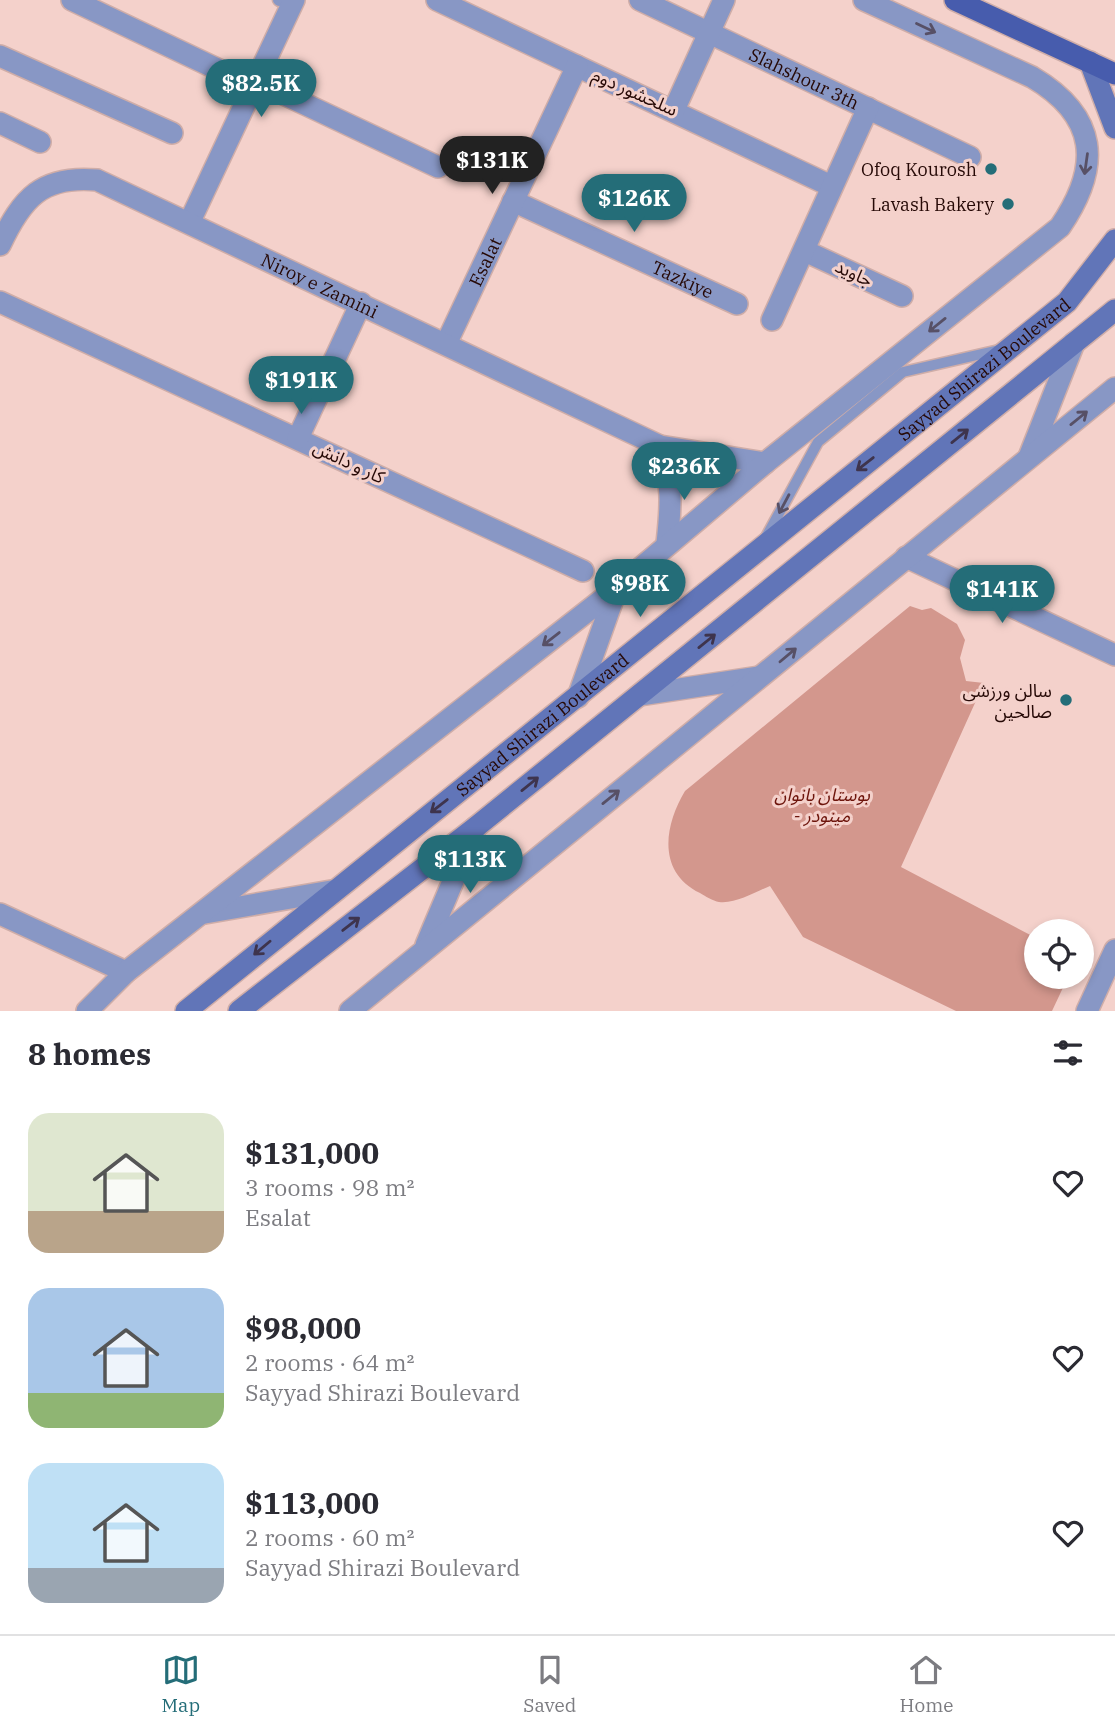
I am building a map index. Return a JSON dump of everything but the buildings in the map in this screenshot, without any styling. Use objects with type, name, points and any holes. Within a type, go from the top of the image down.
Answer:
[{"type":"main road","points":[[955,0],[1115,74]]},
{"type":"main road","points":[[1090,62],[1115,128]]},
{"type":"main road","name":"Sayyad Shirazi Boulevard","points":[[186,1011],[331,891],[578,698],[761,547],[1067,302],[1115,240]]},
{"type":"main road","points":[[239,1011],[476,827],[1115,310]]},
{"type":"street","points":[[72,0],[95,5],[255,83],[438,167]]},
{"type":"street","points":[[190,221],[294,0]]},
{"type":"street","name":"سلحشور دوم","points":[[437,0],[831,186]]},
{"type":"street","name":"Slahshour 3th","points":[[640,0],[970,157]]},
{"type":"street","points":[[674,110],[724,0]]},
{"type":"street","points":[[87,1011],[127,972],[617,588],[667,543],[765,463],[1060,227],[1075,205],[1089,159],[1085,127],[1051,88],[894,7],[864,0]]},
{"type":"street","points":[[0,56],[172,133]]},
{"type":"street","name":"Esalat","points":[[446,344],[577,66]]},
{"type":"street","points":[[772,320],[868,108]]},
{"type":"street","points":[[0,123],[40,142]]},
{"type":"street","name":"Niroy e Zamini","points":[[0,245],[24,202],[58,181],[78,178],[97,180],[190,221],[660,446],[719,458],[765,463]]},
{"type":"street","name":"Tazkiye","points":[[513,201],[737,304]]},
{"type":"street","name":"جاوید","points":[[805,251],[902,296]]},
{"type":"street","name":"کار و دانش","points":[[0,302],[583,571]]},
{"type":"street","points":[[298,438],[361,303]]},
{"type":"street","points":[[1028,459],[1074,343]]},
{"type":"street","points":[[350,1011],[425,947],[1115,388]]},
{"type":"street","points":[[660,446],[670,471],[672,501],[667,543]]},
{"type":"street","points":[[906,557],[1115,655]]},
{"type":"street","points":[[578,698],[617,588]]},
{"type":"street","points":[[640,695],[761,677]]},
{"type":"street","points":[[425,947],[476,827]]},
{"type":"street","points":[[204,913],[331,891]]},
{"type":"street","points":[[0,914],[127,972]]},
{"type":"street","points":[[1087,1011],[1115,950]]},
{"type":"lane","points":[[761,547],[818,442],[904,372],[1008,348]]},
{"type":"green space","name":"بوستان بانوان - مینودر","points":[[910,606],[922,610],[931,608],[957,624],[965,640],[960,658],[966,681],[984,683],[901,867],[1024,932],[1024,989],[1062,989],[1052,1011],[956,1011],[803,937],[770,886],[725,902],[707,897],[686,884],[677,873],[668,847],[672,819],[685,791]]},
{"type":"place","name":"Ofoq Kourosh","points":[[991,169]]},
{"type":"place","name":"Lavash Bakery","points":[[1008,204]]},
{"type":"place","name":"سالن ورزشی صالحین","points":[[1066,700]]}]
